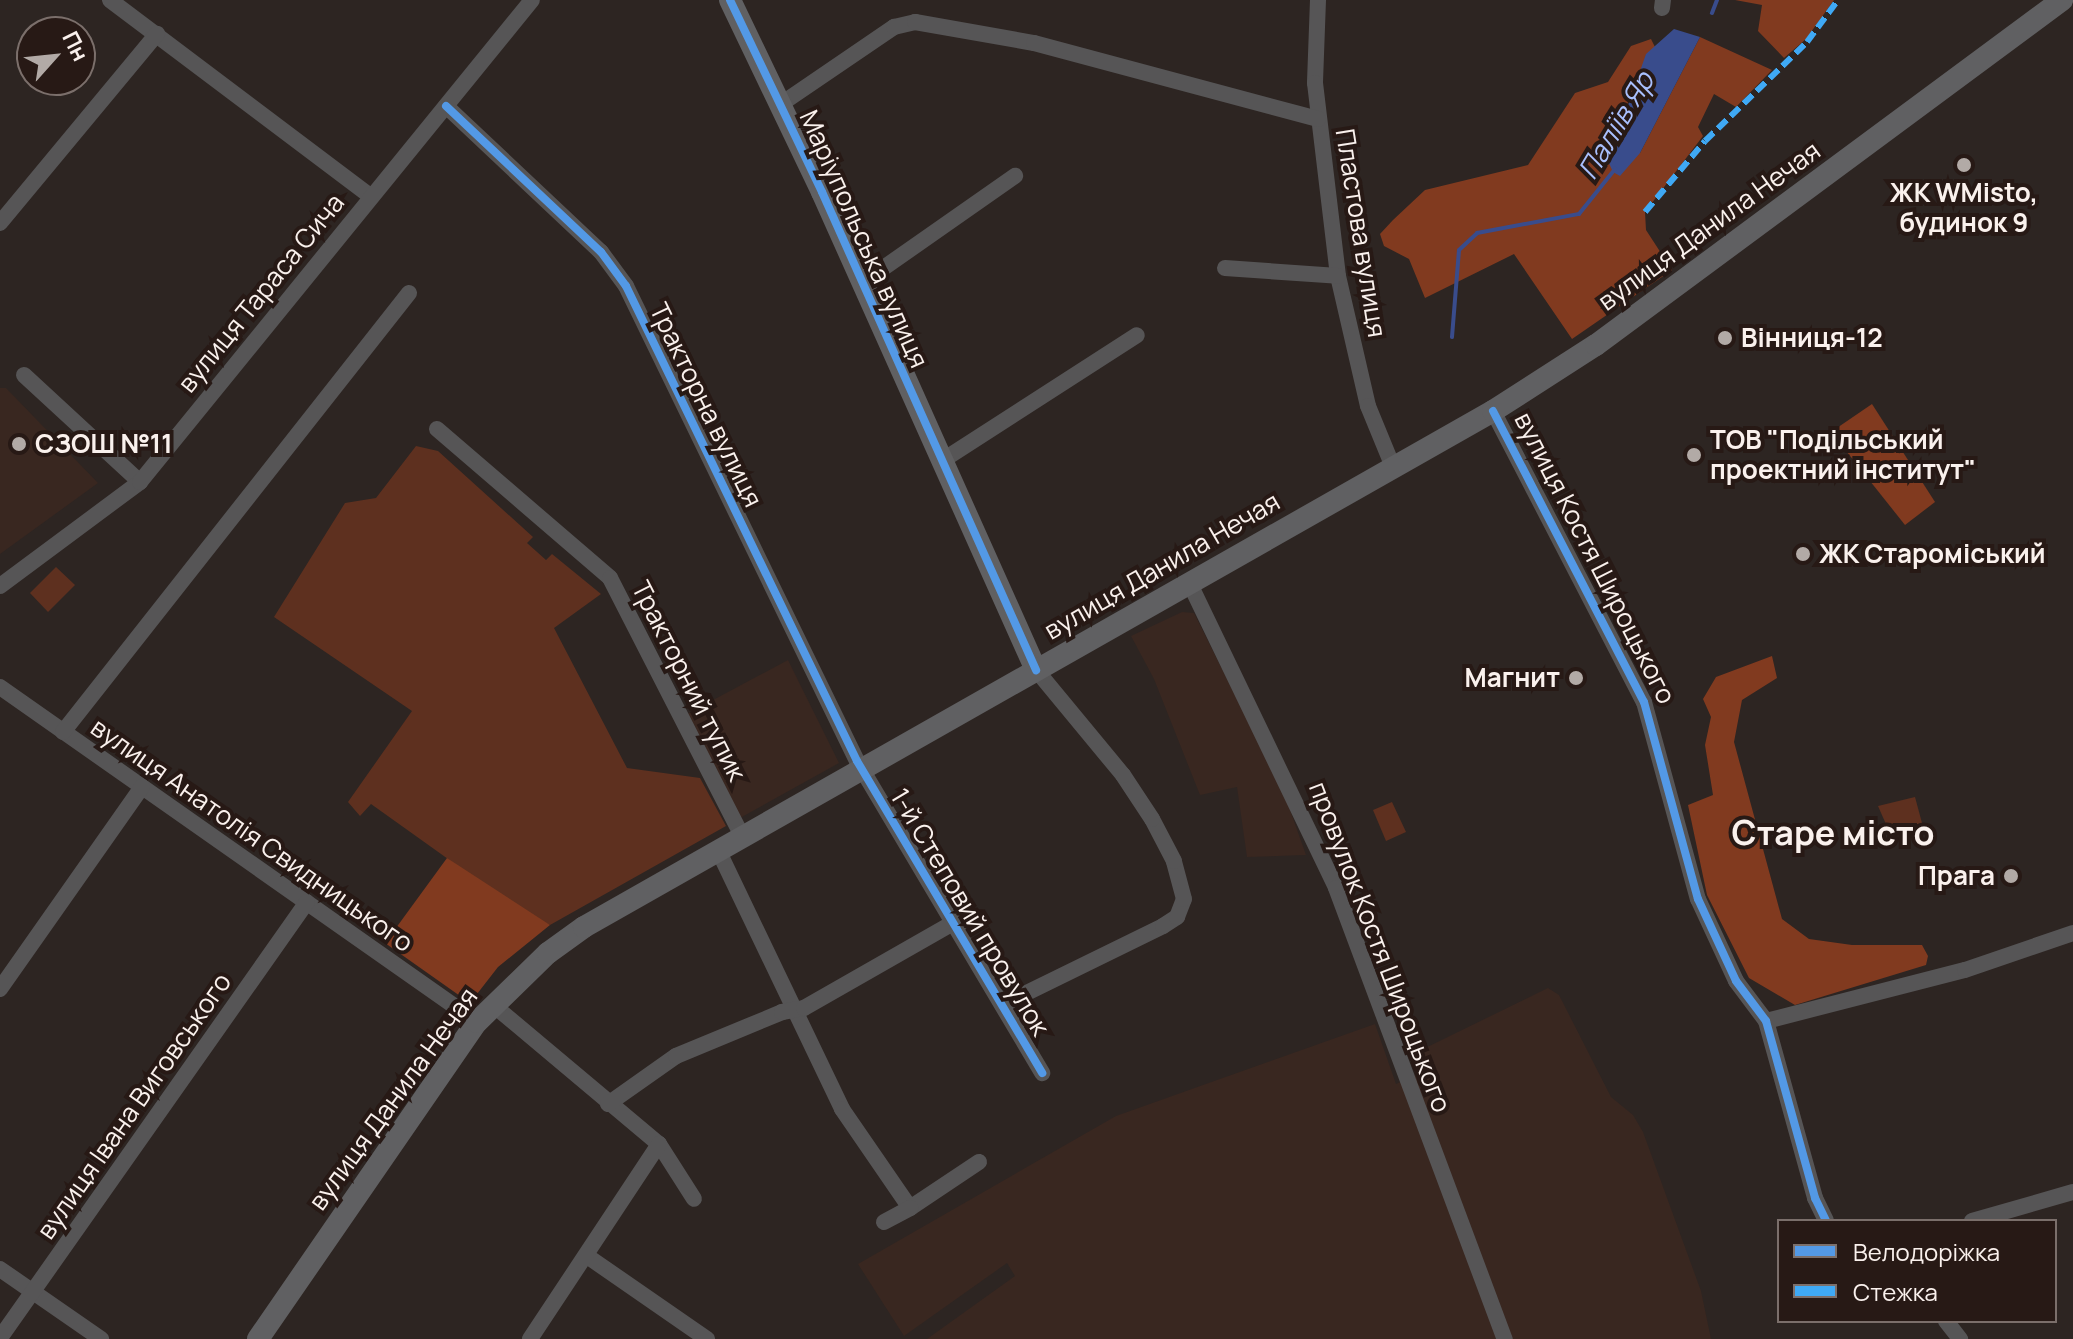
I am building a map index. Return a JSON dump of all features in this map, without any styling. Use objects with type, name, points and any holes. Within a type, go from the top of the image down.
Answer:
[{"type":"main road","name":"Маріупольська вулиця","points":[[730,0],[781,104],[1036,670]]},
{"type":"main road","name":"вулиця Данила Нечая","points":[[258,1339],[477,1022],[492,1004],[584,927],[1493,411],[1620,327],[2062,0]]},
{"type":"street","points":[[110,0],[370,196]]},
{"type":"street","name":"вулиця Тараса Сича","points":[[0,586],[140,482],[532,0]]},
{"type":"street","name":"Пластова вулиця","points":[[1318,0],[1318,119],[1338,276],[1368,406],[1393,467]]},
{"type":"street","points":[[781,104],[894,27],[915,22],[1034,43],[1318,119]]},
{"type":"street","points":[[0,223],[157,34]]},
{"type":"street","name":"Тракторна вулиця","points":[[446,106],[601,252],[626,286],[862,771]]},
{"type":"street","points":[[862,283],[1015,176]]},
{"type":"street","points":[[1225,268],[1338,276]]},
{"type":"street","points":[[63,732],[409,293]]},
{"type":"street","points":[[940,462],[1137,335]]},
{"type":"street","points":[[24,375],[140,482]]},
{"type":"street","name":"вулиця Костя Широцького","points":[[1493,411],[1631,672],[1656,732],[1698,899],[1736,981],[1766,1021],[1815,1198],[1825,1219]]},
{"type":"street","name":"Тракторний тупик","points":[[437,429],[610,578],[743,838]]},
{"type":"street","name":"провулок Костя Широцького","points":[[1189,582],[1336,888],[1505,1339]]},
{"type":"street","points":[[1004,1004],[1163,926],[1177,917],[1184,899],[1174,861],[1152,819],[1123,775],[1036,670]]},
{"type":"street","name":"вулиця Анатолія Свидницького","points":[[0,687],[477,1022]]},
{"type":"street","name":"1-й Степовий провулок","points":[[862,771],[1004,1004],[1042,1073]]},
{"type":"street","points":[[0,989],[142,787]]},
{"type":"street","points":[[719,852],[791,1011],[842,1109],[910,1208]]},
{"type":"street","name":"вулиця Івана Виговського","points":[[0,1338],[307,902]]},
{"type":"street","points":[[608,1104],[676,1056],[791,1011],[955,922]]},
{"type":"street","points":[[1766,1021],[1965,970],[2073,933]]},
{"type":"street","points":[[492,1004],[659,1144],[694,1199]]},
{"type":"street","points":[[530,1339],[659,1144]]},
{"type":"street","points":[[884,1222],[979,1162]]},
{"type":"street","points":[[1979,1219],[2073,1192]]},
{"type":"street","points":[[587,1256],[707,1339]]},
{"type":"street","points":[[0,1269],[101,1339]]},
{"type":"street","points":[[1948,1323],[1960,1339]]},
{"type":"shaded area","points":[[1735,0],[1834,0],[1806,39],[1784,58],[1758,31],[1762,5]]},
{"type":"shaded area","points":[[1700,37],[1772,70],[1736,107],[1714,94],[1698,127],[1703,136],[1645,212],[1646,230],[1672,270],[1572,339],[1514,254],[1425,298],[1409,259],[1384,246],[1380,234],[1393,220],[1425,190],[1528,165],[1575,93],[1608,82],[1631,46],[1651,39],[1656,49],[1603,150],[1640,153]]},
{"type":"shaded area","points":[[0,388],[6,388],[98,483],[0,554]]},
{"type":"shaded area","points":[[1872,404],[1935,502],[1905,525],[1831,432]]},
{"type":"shaded area","points":[[416,446],[438,451],[533,537],[527,543],[546,560],[552,554],[601,594],[554,628],[627,768],[700,778],[726,826],[550,925],[521,911],[371,804],[360,816],[348,802],[412,711],[274,617],[345,503],[376,498]]},
{"type":"shaded area","points":[[56,567],[75,585],[48,612],[30,593]]},
{"type":"shaded area","points":[[1182,612],[1194,613],[1284,793],[1306,855],[1247,857],[1237,787],[1200,795],[1154,679],[1131,636]]},
{"type":"shaded area","points":[[1772,656],[1777,678],[1742,700],[1734,742],[1782,919],[1809,939],[1852,945],[1922,945],[1928,956],[1926,965],[1795,1005],[1749,978],[1707,895],[1688,805],[1713,795],[1705,745],[1711,717],[1703,699],[1716,677]]},
{"type":"shaded area","points":[[788,660],[839,763],[740,818],[687,714]]},
{"type":"shaded area","points":[[1915,797],[1922,823],[1889,831],[1878,806]]},
{"type":"shaded area","points":[[1392,802],[1406,832],[1386,841],[1373,810]]},
{"type":"shaded area","points":[[447,858],[550,925],[498,967],[470,1003],[385,943]]},
{"type":"shaded area","points":[[1548,988],[1559,995],[1611,1097],[1633,1115],[1643,1132],[1701,1291],[1711,1339],[927,1339],[1015,1276],[1007,1263],[904,1336],[858,1264],[1116,1116],[1375,1024],[1396,1084],[1421,1073],[1413,1054]]},
{"type":"water","points":[[1674,29],[1700,37],[1640,153],[1620,176],[1613,172],[1603,150],[1625,114],[1646,54]]},
{"type":"waterway","name":"Паліїв Яр","points":[[1712,13],[1717,0]]},
{"type":"waterway","name":"Паліїв Яр","points":[[1452,337],[1459,250],[1477,233],[1579,214],[1615,169]]},
{"type":"marked path","points":[[1645,212],[1705,141],[1807,42],[1838,0]]},
{"type":"cycle path","points":[[730,0],[822,192],[1036,670]]},
{"type":"cycle path","points":[[446,106],[601,252],[626,286],[857,761],[1042,1073]]},
{"type":"cycle path","points":[[1493,411],[1644,702],[1698,899],[1736,981],[1766,1021],[1815,1198],[1825,1219]]},
{"type":"place","name":"ЖК WMisto, будинок 9","points":[[1964,165]]},
{"type":"place","name":"Вінниця-12","points":[[1725,338]]},
{"type":"place","name":"СЗОШ №11","points":[[19,444]]},
{"type":"place","name":"ТОВ \"Подільський проектний інститут\"","points":[[1694,455]]},
{"type":"place","name":"ЖК Староміський","points":[[1803,554]]},
{"type":"place","name":"Магнит","points":[[1576,678]]},
{"type":"place","name":"Прага","points":[[2011,876]]},
{"type":"district","name":"Старе місто","points":[[1833,833]]}]
